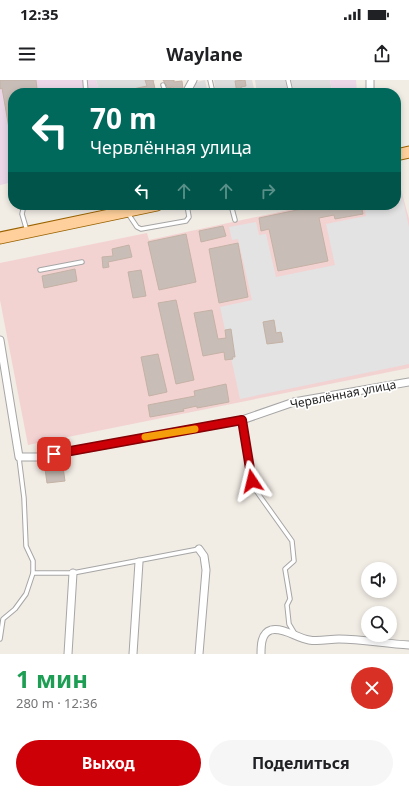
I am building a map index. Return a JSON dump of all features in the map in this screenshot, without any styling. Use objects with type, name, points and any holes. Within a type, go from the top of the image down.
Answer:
[{"type":"main road","points":[[0,238],[130,210]]},
{"type":"street","points":[[0,340],[19,456]]},
{"type":"street","name":"Червлённая улица","points":[[19,456],[38,457],[242,420],[294,402],[409,382]]},
{"type":"street","points":[[199,549],[204,556],[206,570],[199,654]]},
{"type":"street","points":[[132,654],[139,562]]},
{"type":"street","points":[[68,654],[73,573]]},
{"type":"street","points":[[261,654],[261,642],[266,633],[271,630],[280,630],[309,641],[344,639],[409,645]]},
{"type":"lane","points":[[23,210],[22,214],[27,232]]},
{"type":"lane","points":[[127,211],[137,227],[141,229],[186,221],[189,218],[188,210]]},
{"type":"lane","points":[[232,210],[235,220]]},
{"type":"lane","points":[[40,270],[82,262]]},
{"type":"lane","points":[[242,420],[252,481],[257,492],[292,541],[294,561],[285,569],[290,599],[287,605],[289,624],[296,637]]},
{"type":"lane","points":[[0,639],[3,619],[14,609],[26,594],[33,573],[33,561],[26,546],[24,498],[19,456]]},
{"type":"lane","points":[[33,573],[73,573],[139,562],[199,549]]},
{"type":"shaded area","points":[[0,80],[96,80],[98,88],[8,88],[8,183],[0,185]]},
{"type":"shaded area","points":[[96,80],[156,80],[153,81],[155,88],[98,87]]},
{"type":"shaded area","points":[[205,80],[207,88],[192,88],[197,82]]},
{"type":"shaded area","points":[[214,80],[252,80],[254,88],[215,88]]},
{"type":"shaded area","points":[[255,80],[285,80],[287,88],[256,88]]},
{"type":"shaded area","points":[[291,80],[330,80],[332,88],[293,88]]},
{"type":"shaded area","points":[[330,80],[356,80],[357,88],[332,88]]},
{"type":"shaded area","points":[[401,190],[409,219],[409,368],[28,445],[0,300],[0,263],[147,233],[149,240],[289,210],[401,210]]},
{"type":"shaded area","points":[[401,190],[409,227],[409,364],[240,399],[220,307],[252,300],[238,239],[232,240],[229,227],[256,222],[259,235],[266,234],[276,277],[335,265],[326,224],[366,216],[365,210],[401,210]]},
{"type":"building","points":[[0,80],[36,80],[37,88],[8,88],[8,122],[2,88],[0,89]]},
{"type":"building","points":[[145,80],[153,80],[155,88],[138,88],[147,86]]},
{"type":"building","points":[[163,80],[174,80],[174,82],[182,81],[183,88],[168,88]]},
{"type":"building","points":[[245,80],[246,86],[236,88],[235,81]]},
{"type":"building","points":[[297,210],[362,210],[363,214],[335,219],[334,215],[319,218],[328,261],[278,271],[269,229],[261,231],[259,218]]},
{"type":"building","points":[[223,226],[226,236],[201,242],[199,231]]},
{"type":"building","points":[[186,234],[196,282],[159,290],[148,242]]},
{"type":"building","points":[[238,243],[248,297],[219,303],[209,249]]},
{"type":"building","points":[[129,245],[132,257],[108,262],[109,267],[103,268],[102,257],[113,256],[112,249]]},
{"type":"building","points":[[75,269],[77,281],[44,288],[42,276]]},
{"type":"building","points":[[141,270],[146,296],[133,298],[128,272]]},
{"type":"building","points":[[176,300],[194,380],[176,384],[158,303]]},
{"type":"building","points":[[212,310],[218,339],[226,338],[225,330],[231,329],[235,357],[232,357],[233,359],[225,360],[224,352],[203,356],[194,313]]},
{"type":"building","points":[[274,320],[276,333],[281,332],[283,342],[267,344],[263,322]]},
{"type":"building","points":[[158,354],[167,392],[149,396],[141,357]]},
{"type":"building","points":[[226,384],[229,402],[197,408],[197,406],[183,409],[184,411],[150,417],[148,405],[195,396],[194,391]]},
{"type":"building","points":[[63,467],[65,481],[47,483],[45,469]]},
{"type":"slow traffic","points":[[145,437],[195,429]]},
{"type":"route","points":[[54,454],[242,420],[252,481]]}]
